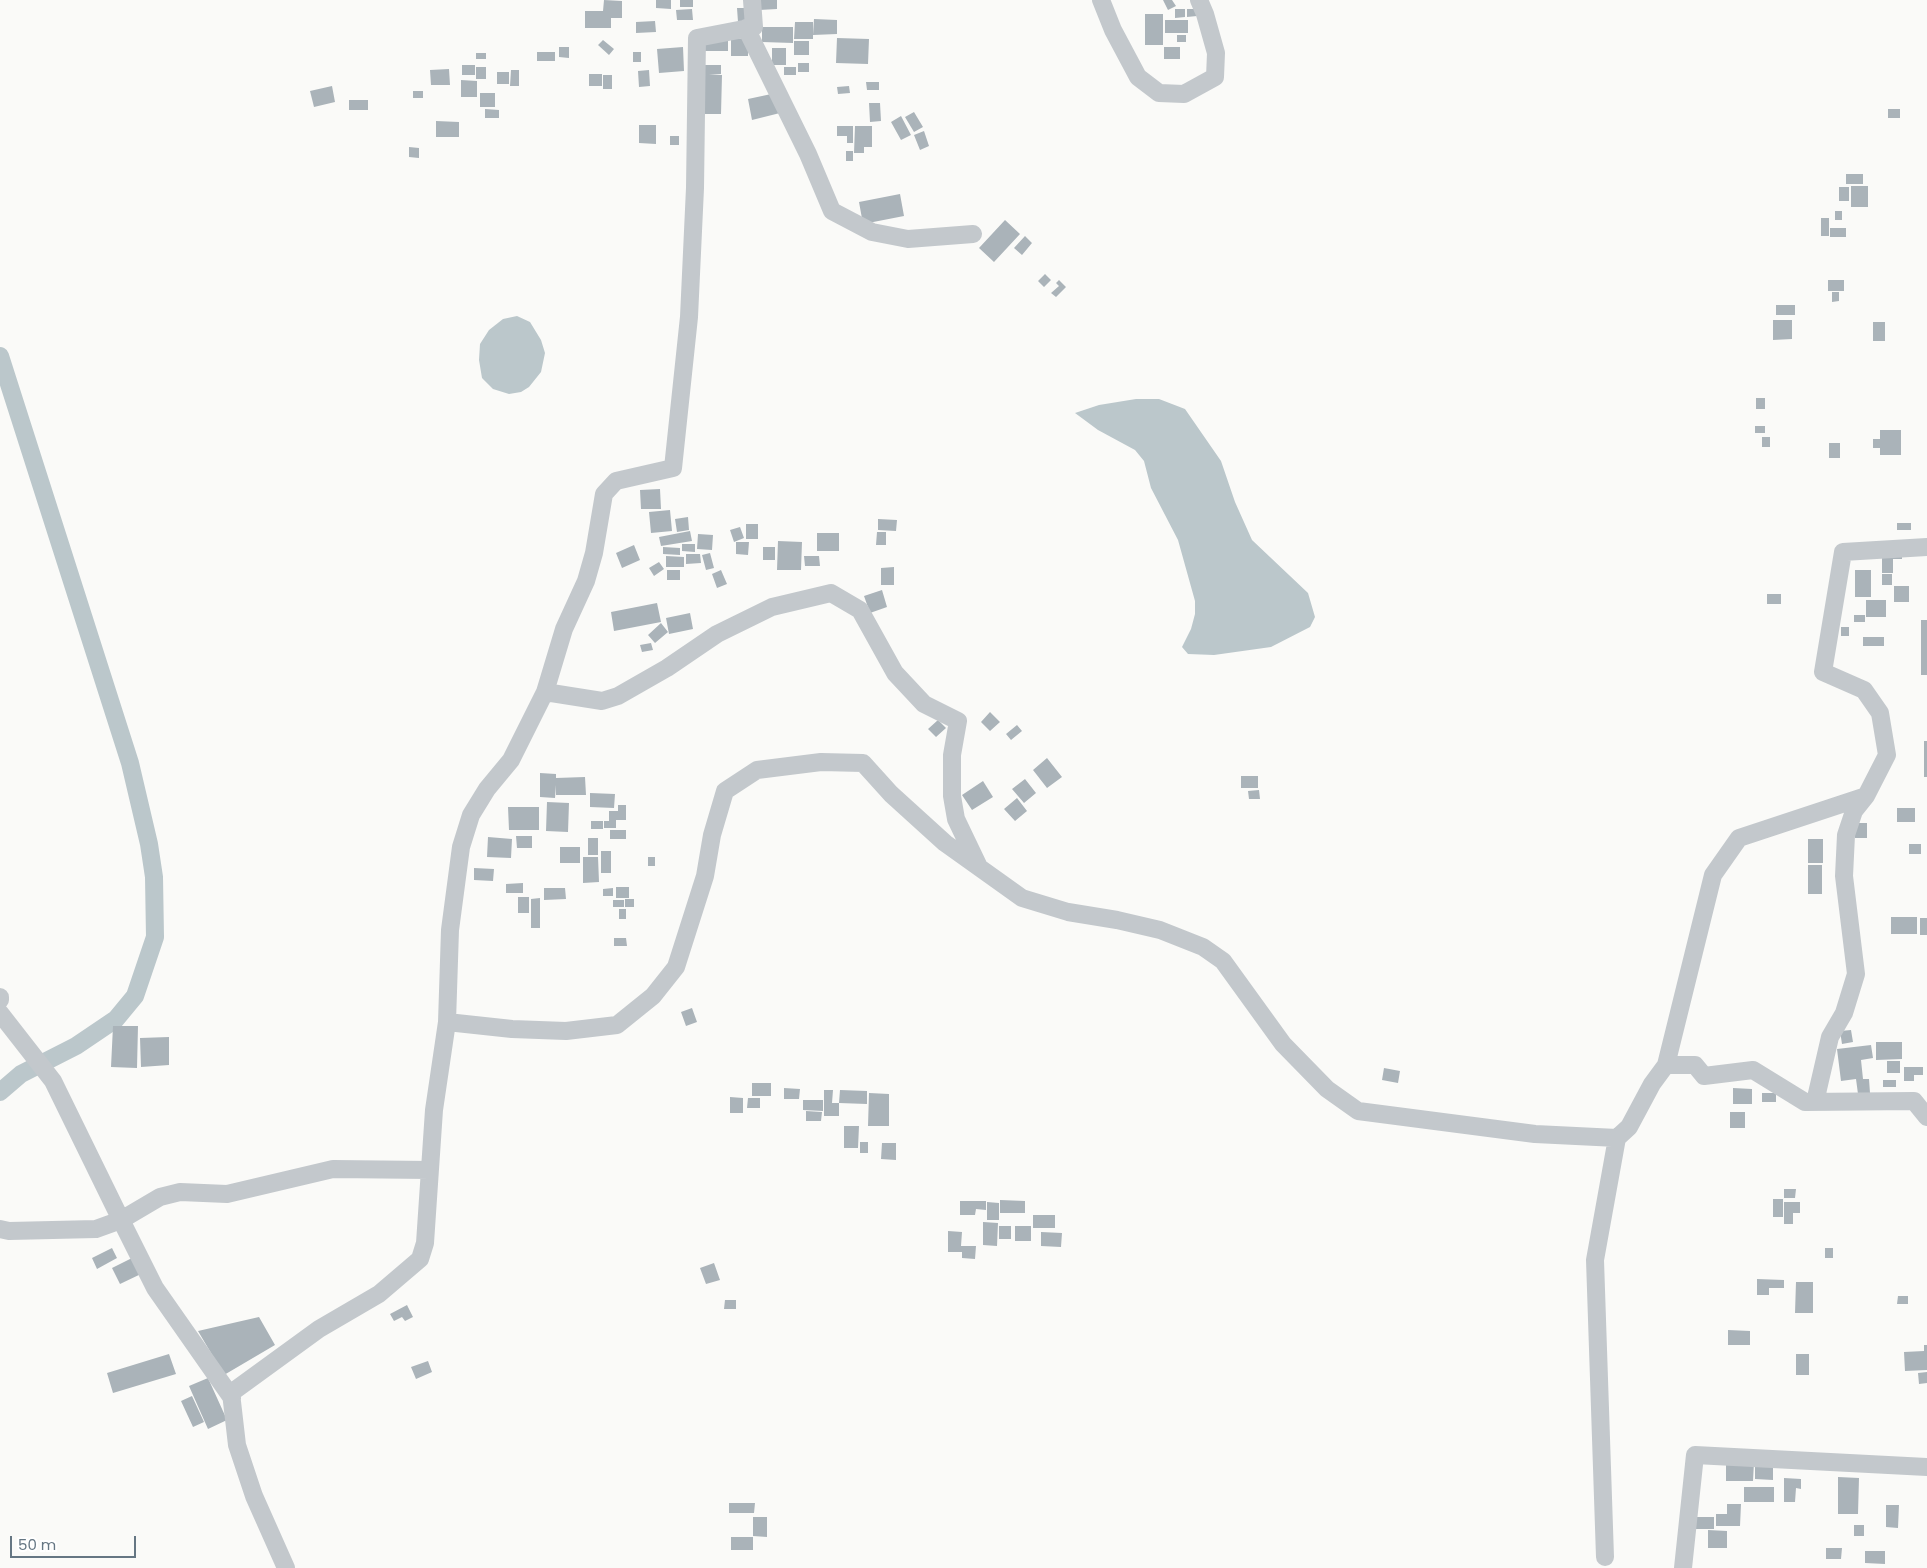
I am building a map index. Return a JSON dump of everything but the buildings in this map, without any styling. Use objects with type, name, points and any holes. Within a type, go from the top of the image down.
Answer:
[{"type":"street","points":[[286,1568],[254,1496],[237,1445],[231,1393],[319,1329],[379,1294],[420,1260],[425,1243],[434,1110],[446,1043],[450,930],[461,847],[471,815],[487,789],[512,760],[545,692],[564,629],[586,581],[594,553],[604,494],[616,481],[673,468],[689,317],[695,188],[697,38],[754,27],[752,0]]},
{"type":"street","points":[[1101,0],[1113,30],[1138,77],[1158,93],[1184,94],[1215,77],[1216,53],[1199,0]]},
{"type":"street","points":[[746,28],[808,154],[832,211],[872,232],[908,239],[973,234]]},
{"type":"street","points":[[1815,1102],[1830,1037],[1844,1013],[1856,974],[1844,876],[1846,835],[1854,810],[1866,796],[1887,756],[1880,713],[1864,690],[1823,672],[1843,552],[1927,547]]},
{"type":"street","points":[[545,692],[602,701],[618,696],[667,668],[717,634],[772,607],[831,594],[860,610],[895,673],[924,704],[958,721],[952,756],[952,796],[956,819],[978,867]]},
{"type":"street","points":[[447,1022],[512,1029],[566,1031],[617,1025],[654,996],[676,967],[705,876],[712,835],[725,791],[757,770],[821,762],[863,763],[891,794],[945,843],[1022,898],[1068,912],[1117,920],[1160,930],[1203,947],[1223,961],[1283,1044],[1327,1089],[1358,1111],[1535,1134],[1616,1138]]},
{"type":"street","points":[[1605,1556],[1595,1260],[1616,1138],[1629,1127],[1652,1084],[1666,1065],[1713,875],[1740,838],[1866,796]]},
{"type":"street","points":[[0,1013],[53,1081],[155,1288],[232,1398]]},
{"type":"street","points":[[1666,1065],[1695,1065],[1704,1076],[1753,1070],[1805,1102],[1914,1101],[1927,1116]]},
{"type":"street","points":[[0,1228],[9,1230],[96,1229],[121,1220],[160,1197],[180,1192],[228,1194],[333,1169],[430,1170]]},
{"type":"street","points":[[1683,1568],[1694,1455],[1927,1467]]},
{"type":"shaded area","points":[[517,316],[530,322],[541,340],[545,353],[541,372],[529,387],[521,392],[509,394],[493,389],[482,378],[479,360],[480,344],[489,330],[503,319]]},
{"type":"shaded area","points":[[1136,399],[1159,399],[1185,409],[1221,461],[1235,502],[1252,540],[1308,593],[1315,617],[1310,627],[1271,647],[1214,655],[1188,654],[1182,647],[1191,629],[1195,614],[1195,601],[1178,540],[1151,488],[1144,461],[1135,450],[1098,430],[1075,413],[1099,405]]},
{"type":"waterway","points":[[0,356],[130,763],[149,844],[154,877],[155,937],[135,996],[116,1019],[76,1046],[21,1074],[0,1092]]}]
